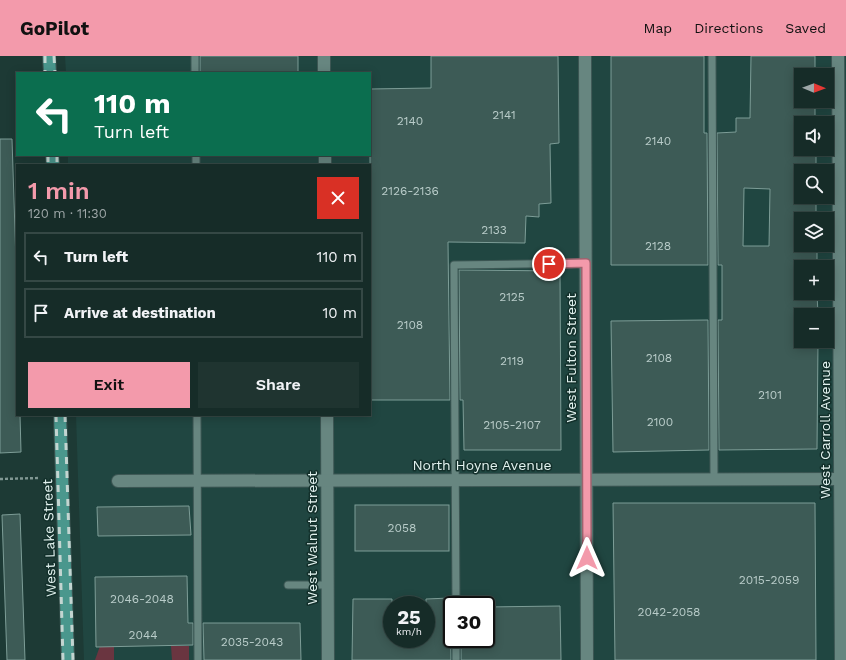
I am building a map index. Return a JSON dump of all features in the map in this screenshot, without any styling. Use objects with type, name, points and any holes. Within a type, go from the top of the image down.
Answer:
[{"type":"main road","points":[[49,56],[50,72]]},
{"type":"main road","name":"West Lake Street","points":[[60,416],[68,660]]},
{"type":"street","points":[[324,56],[324,72]]},
{"type":"street","name":"West Fulton Street","points":[[585,56],[587,660]]},
{"type":"street","name":"West Carroll Avenue","points":[[838,56],[843,479],[841,660]]},
{"type":"street","name":"West Walnut Street","points":[[327,416],[328,660]]},
{"type":"street","name":"North Hoyne Avenue","points":[[118,481],[843,479]]},
{"type":"lane","points":[[195,56],[195,72]]},
{"type":"lane","points":[[712,56],[714,479]]},
{"type":"lane","points":[[456,596],[454,265],[586,263]]},
{"type":"lane","points":[[197,416],[198,660]]},
{"type":"lane","points":[[288,585],[328,585]]},
{"type":"lane","points":[[456,648],[456,660]]},
{"type":"path","points":[[0,479],[40,478]]},
{"type":"shaded area","points":[[65,56],[846,56],[846,660],[84,660],[76,416],[371,416],[371,164],[68,164],[68,156],[371,156],[371,72],[66,72]]},
{"type":"shaded area","points":[[100,646],[114,646],[114,660],[95,660]]},
{"type":"shaded area","points":[[171,646],[189,646],[189,660],[172,660]]},
{"type":"building","points":[[200,56],[298,56],[298,72],[200,72]]},
{"type":"building","points":[[431,56],[558,56],[559,143],[550,144],[551,203],[539,204],[539,217],[526,216],[525,243],[448,242],[450,400],[371,400],[371,89],[431,88]]},
{"type":"building","points":[[611,56],[704,56],[704,133],[707,133],[708,265],[611,265]]},
{"type":"building","points":[[751,56],[815,56],[815,68],[794,68],[794,108],[815,108],[815,116],[794,116],[794,156],[816,156],[816,164],[794,164],[794,204],[816,204],[816,212],[794,212],[794,252],[817,252],[817,260],[794,260],[794,300],[817,300],[818,308],[794,308],[794,348],[818,348],[817,449],[719,450],[718,320],[722,320],[722,265],[718,265],[717,133],[736,132],[736,118],[750,118]],"holes":[[[744,188],[770,189],[769,246],[743,246]]]},
{"type":"building","points":[[0,139],[12,139],[16,262],[16,416],[20,416],[21,452],[0,453]]},
{"type":"building","points":[[459,270],[560,271],[561,450],[464,450],[463,400],[460,400]]},
{"type":"building","points":[[708,320],[709,450],[613,452],[611,321]]},
{"type":"building","points":[[613,503],[815,503],[816,660],[615,660]]},
{"type":"building","points":[[355,505],[449,505],[449,551],[355,551]]},
{"type":"building","points":[[189,506],[191,535],[98,536],[97,507]]},
{"type":"building","points":[[20,514],[25,660],[7,660],[2,515]]},
{"type":"building","points":[[187,576],[188,623],[193,623],[193,645],[96,647],[95,577]]},
{"type":"building","points":[[443,598],[443,648],[451,648],[451,660],[352,660],[353,599],[383,599],[383,648],[435,648],[435,599]]},
{"type":"building","points":[[560,606],[561,660],[461,660],[461,648],[495,648],[495,607]]},
{"type":"building","points":[[203,623],[300,623],[301,660],[204,660]]},
{"type":"railway","points":[[45,56],[45,72]]},
{"type":"railway","points":[[54,56],[55,72]]},
{"type":"railway","points":[[48,156],[48,164]]},
{"type":"railway","points":[[57,156],[57,164]]},
{"type":"railway","points":[[56,416],[63,660]]},
{"type":"railway","points":[[65,416],[73,660]]},
{"type":"route","points":[[549,264],[586,263],[587,558]]}]
